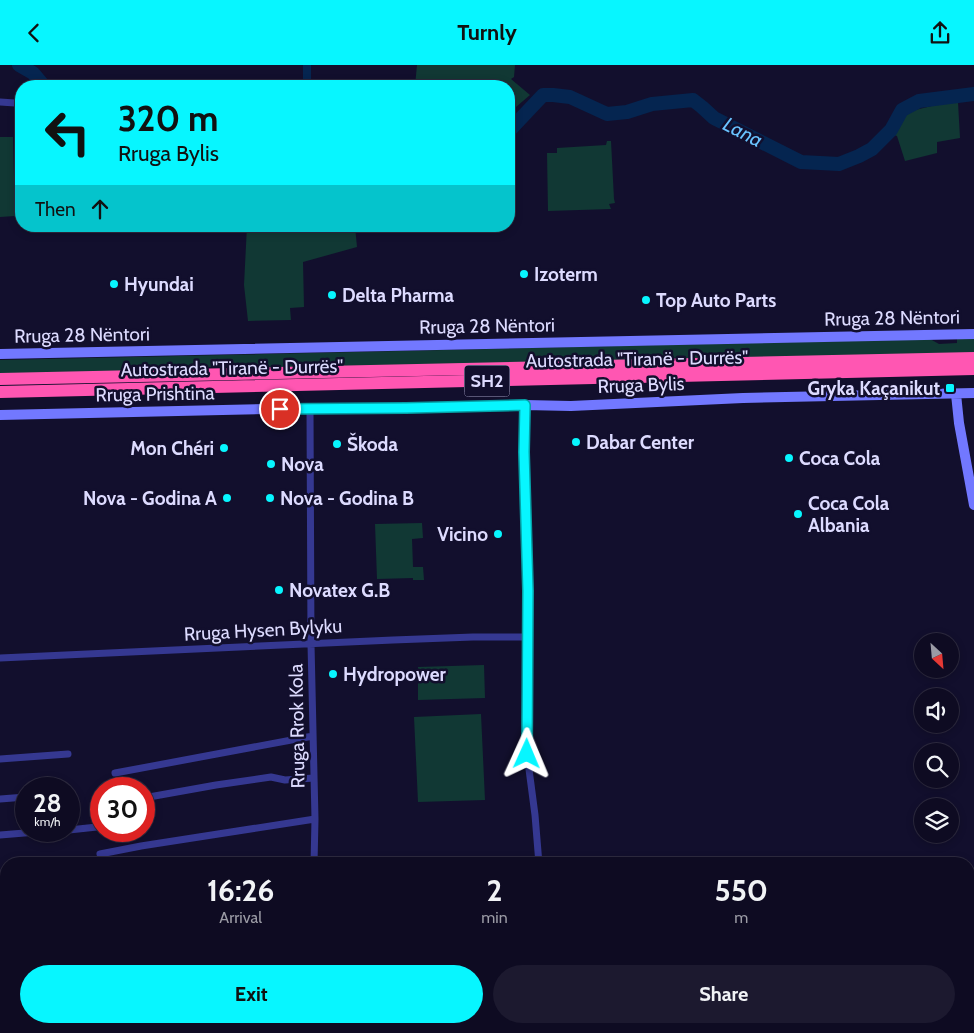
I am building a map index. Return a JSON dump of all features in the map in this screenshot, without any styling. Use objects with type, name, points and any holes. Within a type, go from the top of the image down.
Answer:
[{"type":"highway","name":"Autostrada \"Tiranë - Durrës\"","points":[[0,379],[974,359]]},
{"type":"highway","name":"Autostrada \"Tiranë - Durrës\"","points":[[0,392],[974,369]]},
{"type":"main road","name":"Rruga 28 Nëntori","points":[[0,354],[974,333]]},
{"type":"main road","name":"Rruga Bylis","points":[[310,408],[571,406],[743,398],[974,393]]},
{"type":"main road","points":[[956,394],[959,423],[974,505]]},
{"type":"main road","name":"Rruga Prishtina","points":[[0,415],[310,408]]},
{"type":"street","points":[[0,102],[15,103]]},
{"type":"street","points":[[525,405],[524,452],[528,591],[527,754],[535,815],[538,857]]},
{"type":"street","name":"Rruga Rrok Kola","points":[[310,408],[314,857]]},
{"type":"street","name":"Rruga Hysen Bylyku","points":[[0,658],[472,637],[527,637]]},
{"type":"street","points":[[115,773],[313,736]]},
{"type":"street","points":[[0,759],[68,754]]},
{"type":"street","points":[[155,796],[271,777],[285,780],[314,777]]},
{"type":"street","points":[[0,799],[15,798]]},
{"type":"street","points":[[100,854],[315,819]]},
{"type":"street","points":[[0,835],[15,834]]},
{"type":"green space","points":[[417,65],[515,65],[512,80],[416,80]]},
{"type":"green space","points":[[515,82],[530,95],[515,108]]},
{"type":"green space","points":[[958,102],[960,138],[937,142],[937,153],[905,161],[897,136],[894,135],[907,112],[940,104]]},
{"type":"green space","points":[[0,137],[13,137],[15,216],[0,217]]},
{"type":"green space","points":[[607,141],[611,141],[615,203],[609,204],[611,209],[548,211],[547,153],[557,153],[557,148],[606,145]]},
{"type":"green space","points":[[247,232],[356,232],[357,247],[303,262],[304,307],[290,308],[291,320],[248,321],[244,285]]},
{"type":"green space","points":[[930,339],[939,344],[957,343],[957,339],[974,339],[974,353],[245,369],[218,366],[192,371],[0,375],[0,360]]},
{"type":"green space","points":[[422,523],[423,538],[412,539],[413,567],[423,567],[424,580],[413,580],[413,578],[377,579],[375,524]]},
{"type":"green space","points":[[484,665],[485,698],[418,700],[418,667]]},
{"type":"green space","points":[[481,714],[485,800],[418,802],[414,717]]},
{"type":"waterway","name":"Lana","points":[[19,65],[33,73],[39,80]]},
{"type":"waterway","points":[[307,65],[307,80]]},
{"type":"waterway","name":"Lana","points":[[515,125],[543,95],[570,97],[607,114],[627,112],[652,104],[693,100],[714,118],[801,162],[839,164],[872,149],[891,130],[902,110],[919,101],[974,94]]},
{"type":"place","name":"Izoterm","points":[[524,274]]},
{"type":"place","name":"Hyundai","points":[[114,284]]},
{"type":"place","name":"Delta Pharma","points":[[332,295]]},
{"type":"place","name":"Top Auto Parts","points":[[646,300]]},
{"type":"place","name":"Gryka Kaçanikut","points":[[950,388]]},
{"type":"place","name":"Dabar Center","points":[[576,442]]},
{"type":"place","name":"Škoda","points":[[337,444]]},
{"type":"place","name":"Mon Chéri","points":[[224,448]]},
{"type":"place","name":"Coca Cola","points":[[789,458]]},
{"type":"place","name":"Nova","points":[[271,464]]},
{"type":"place","name":"Nova - Godina A","points":[[227,498]]},
{"type":"place","name":"Nova - Godina B","points":[[270,498]]},
{"type":"place","name":"Coca Cola Albania","points":[[798,514]]},
{"type":"place","name":"Vicino","points":[[498,534]]},
{"type":"place","name":"Novatex G.B","points":[[279,590]]},
{"type":"place","name":"Hydropower","points":[[333,674]]},
{"type":"route","points":[[280,409],[525,405],[524,452],[528,559],[527,754]]}]
